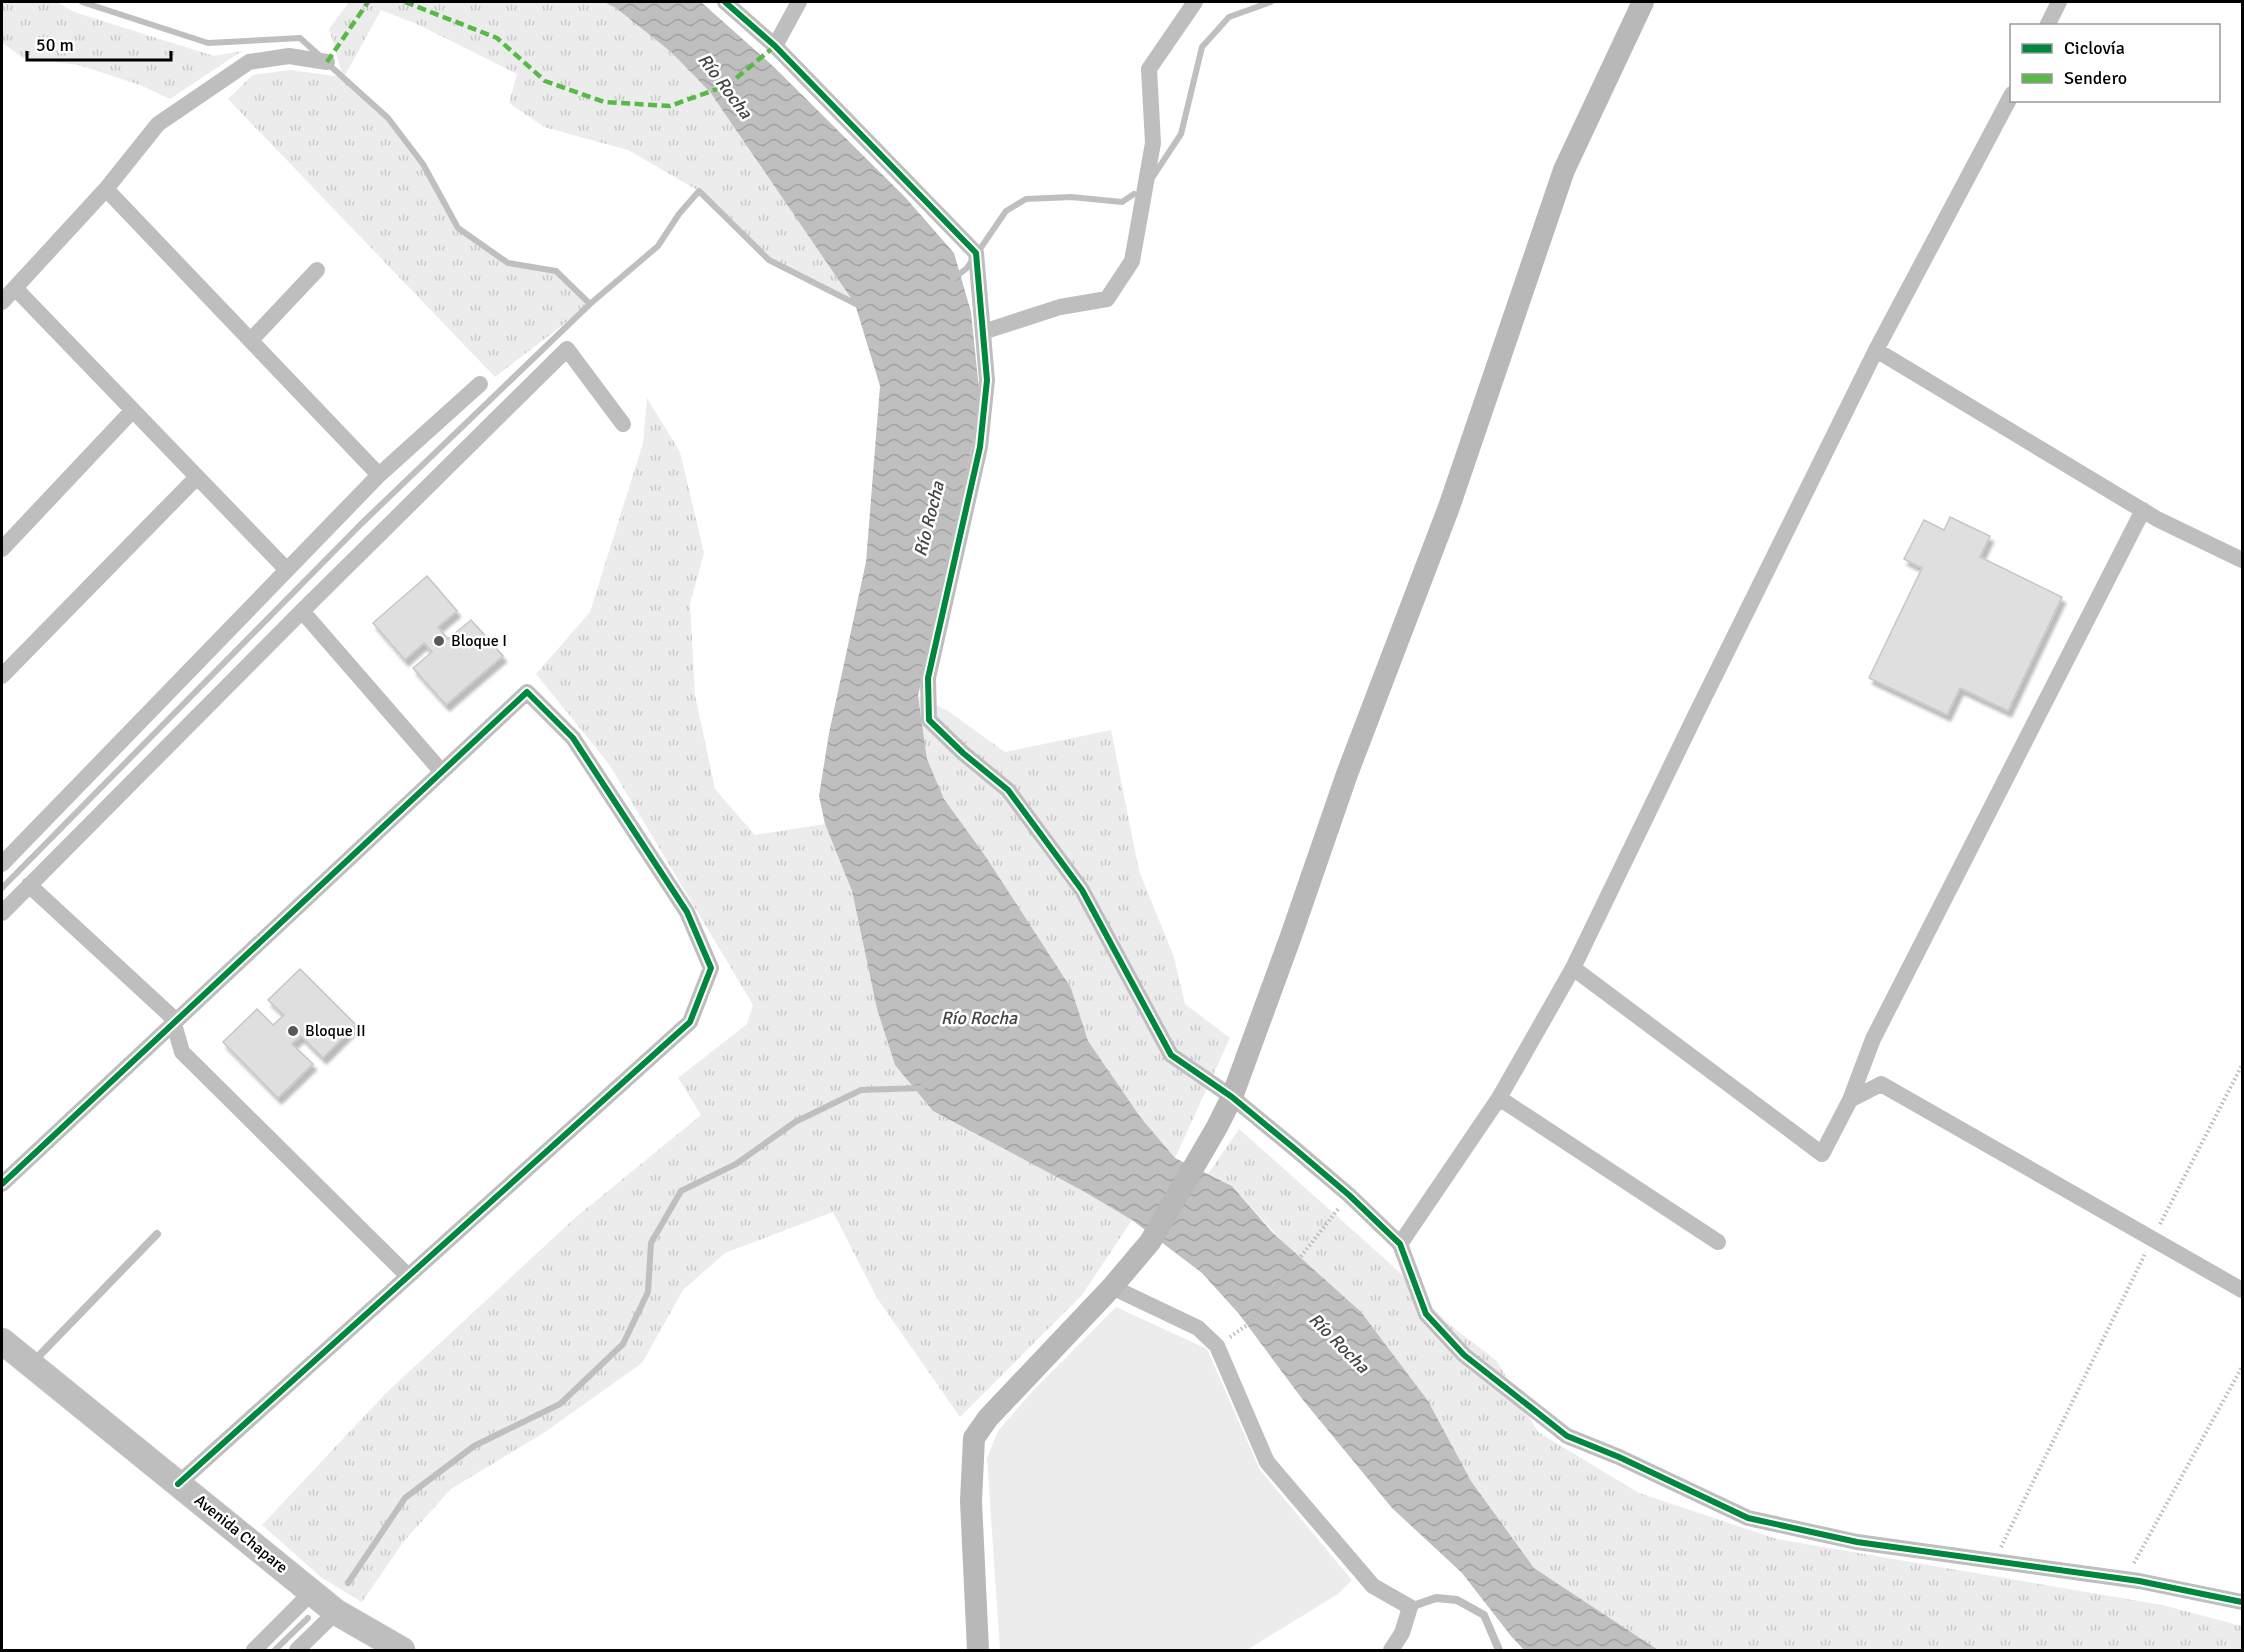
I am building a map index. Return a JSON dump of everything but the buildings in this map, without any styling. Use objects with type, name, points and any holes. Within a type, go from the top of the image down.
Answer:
[{"type":"main road","points":[[978,1650],[971,1501],[974,1438],[988,1418],[1112,1287],[1150,1242],[1200,1158],[1232,1097],[1347,774],[1449,507],[1564,170],[1643,2]]},
{"type":"main road","name":"Avenida Chapare","points":[[2,1341],[336,1612],[402,1650]]},
{"type":"street","points":[[725,2],[775,46],[976,253],[987,380],[980,447],[928,678],[929,720],[963,753],[1008,790],[1082,890],[1171,1055],[1232,1097],[1349,1196],[1400,1244],[1426,1314],[1464,1355],[1567,1436],[1619,1456],[1748,1518],[1857,1542],[2125,1579],[2242,1602]]},
{"type":"street","points":[[775,46],[799,2]]},
{"type":"street","points":[[983,332],[1060,307],[1107,299],[1132,261],[1153,143],[1149,69],[1195,2]]},
{"type":"street","points":[[2048,24],[2059,2]]},
{"type":"street","points":[[2,302],[106,189],[158,124],[249,62],[288,56],[327,63]]},
{"type":"street","points":[[1400,1244],[1499,1098],[1573,968],[1876,351],[2010,98]]},
{"type":"street","points":[[106,189],[379,475]]},
{"type":"street","points":[[251,340],[317,270]]},
{"type":"street","points":[[15,288],[287,570]]},
{"type":"street","points":[[2,914],[302,611],[567,350],[623,423]]},
{"type":"street","points":[[1876,351],[2144,510],[2242,560]]},
{"type":"street","points":[[2,864],[379,475],[480,384]]},
{"type":"street","points":[[2,549],[133,410]]},
{"type":"street","points":[[2,676],[197,477]]},
{"type":"street","points":[[1573,968],[1822,1154],[1850,1100],[1873,1039],[2144,510]]},
{"type":"street","points":[[302,611],[441,771]]},
{"type":"street","points":[[2,1184],[527,693],[573,738],[687,912],[711,968],[690,1022],[178,1484]]},
{"type":"street","points":[[29,885],[172,1017],[182,1052],[408,1276]]},
{"type":"street","points":[[1850,1100],[1881,1084],[2242,1290]]},
{"type":"street","points":[[1499,1098],[1718,1242]]},
{"type":"street","points":[[1112,1287],[1198,1328],[1217,1346],[1267,1462],[1373,1586],[1410,1607],[1401,1633],[1391,1650]]},
{"type":"street","points":[[254,1650],[312,1592]]},
{"type":"street","points":[[297,1650],[336,1612]]},
{"type":"lane","points":[[30,1365],[157,1234]]},
{"type":"lane","points":[[1410,1607],[1436,1598],[1456,1600],[1484,1615],[1499,1650]]},
{"type":"path","points":[[1994,1561],[2152,1239],[2242,1065]]},
{"type":"path","points":[[1247,1325],[1305,1248],[1349,1196]]},
{"type":"path","points":[[2125,1579],[2242,1367]]},
{"type":"green space","points":[[2,2],[57,2],[74,12],[214,56],[242,51],[170,99],[140,85],[79,65],[22,58],[2,42]]},
{"type":"green space","points":[[349,2],[604,2],[616,8],[671,52],[710,92],[855,304],[820,284],[769,260],[699,191],[628,150],[544,127],[509,103],[517,74],[419,25],[381,10],[344,77],[388,118],[423,164],[458,228],[508,263],[556,271],[590,304],[495,377],[228,99],[253,75],[290,70],[343,77],[329,29]]},
{"type":"green space","points":[[647,398],[680,452],[704,553],[690,604],[695,695],[715,789],[755,835],[825,824],[852,891],[877,1009],[895,1065],[933,1111],[1083,1191],[1132,1220],[1082,1295],[960,1417],[877,1298],[833,1212],[725,1253],[683,1290],[642,1363],[545,1432],[451,1489],[404,1541],[362,1602],[322,1578],[262,1525],[386,1393],[575,1218],[701,1115],[678,1078],[747,1024],[753,1005],[609,764],[536,674],[590,612],[643,443]]},
{"type":"green space","points":[[918,696],[948,711],[1005,752],[1111,730],[1139,871],[1174,957],[1185,1004],[1230,1038],[1175,1158],[1141,1118],[1087,1041],[1071,988],[984,854],[944,799],[927,759]]},
{"type":"green space","points":[[1239,1129],[1410,1282],[1422,1298],[1450,1325],[1497,1361],[1538,1432],[1639,1493],[1777,1539],[2162,1605],[2242,1626],[2242,1650],[1658,1650],[1651,1647],[1534,1568],[1471,1481],[1428,1401],[1232,1186],[1208,1174]]},
{"type":"green space","points":[[1116,1307],[1207,1349],[1260,1470],[1352,1580],[1338,1594],[1247,1650],[1000,1650],[987,1458],[998,1431],[1030,1394]]},
{"type":"water","name":"Río Rocha","points":[[604,2],[701,2],[774,67],[905,197],[954,253],[971,312],[980,399],[974,437],[918,696],[927,759],[944,799],[984,854],[1071,988],[1088,1041],[1141,1118],[1175,1158],[1232,1186],[1272,1232],[1361,1312],[1428,1401],[1471,1481],[1534,1568],[1658,1650],[1524,1650],[1462,1573],[1392,1508],[1303,1400],[1239,1314],[1202,1273],[1132,1220],[1083,1191],[933,1111],[895,1065],[877,1009],[852,891],[825,824],[819,796],[829,733],[866,562],[880,386],[855,304],[710,92],[671,52],[616,8]]},
{"type":"waterway","points":[[82,2],[208,43],[300,38],[320,56]]},
{"type":"waterway","points":[[1152,178],[1181,134],[1202,47],[1229,17],[1271,2]]},
{"type":"waterway","points":[[327,63],[388,118],[423,164],[458,228],[508,263],[556,271],[590,304]]},
{"type":"waterway","points":[[2,888],[361,524],[590,304],[658,246],[679,214],[699,191],[769,260],[860,306]]},
{"type":"waterway","points":[[953,279],[967,268],[1006,211],[1026,199],[1071,197],[1122,202],[1134,194]]},
{"type":"waterway","points":[[348,1583],[405,1498],[474,1446],[560,1404],[623,1344],[648,1292],[651,1243],[681,1191],[736,1164],[795,1122],[861,1090],[922,1088]]},
{"type":"waterway","points":[[275,1650],[308,1618]]},
{"type":"marked path","points":[[327,62],[368,2]]},
{"type":"marked path","points":[[405,2],[497,38],[545,81],[604,102],[670,106],[728,85],[775,46]]},
{"type":"cycle path","points":[[725,2],[775,46],[976,253],[987,380],[980,447],[928,678],[929,720],[963,753],[1008,790],[1082,890],[1171,1055],[1232,1097],[1349,1195],[1400,1244],[1426,1314],[1464,1355],[1567,1436],[1619,1457],[1748,1518],[1857,1542],[2139,1581],[2242,1602]]},
{"type":"cycle path","points":[[2,1184],[527,692],[573,738],[687,912],[711,968],[690,1022],[178,1484]]},
{"type":"place","name":"Bloque I","points":[[439,641]]},
{"type":"place","name":"Bloque II","points":[[293,1031]]}]
